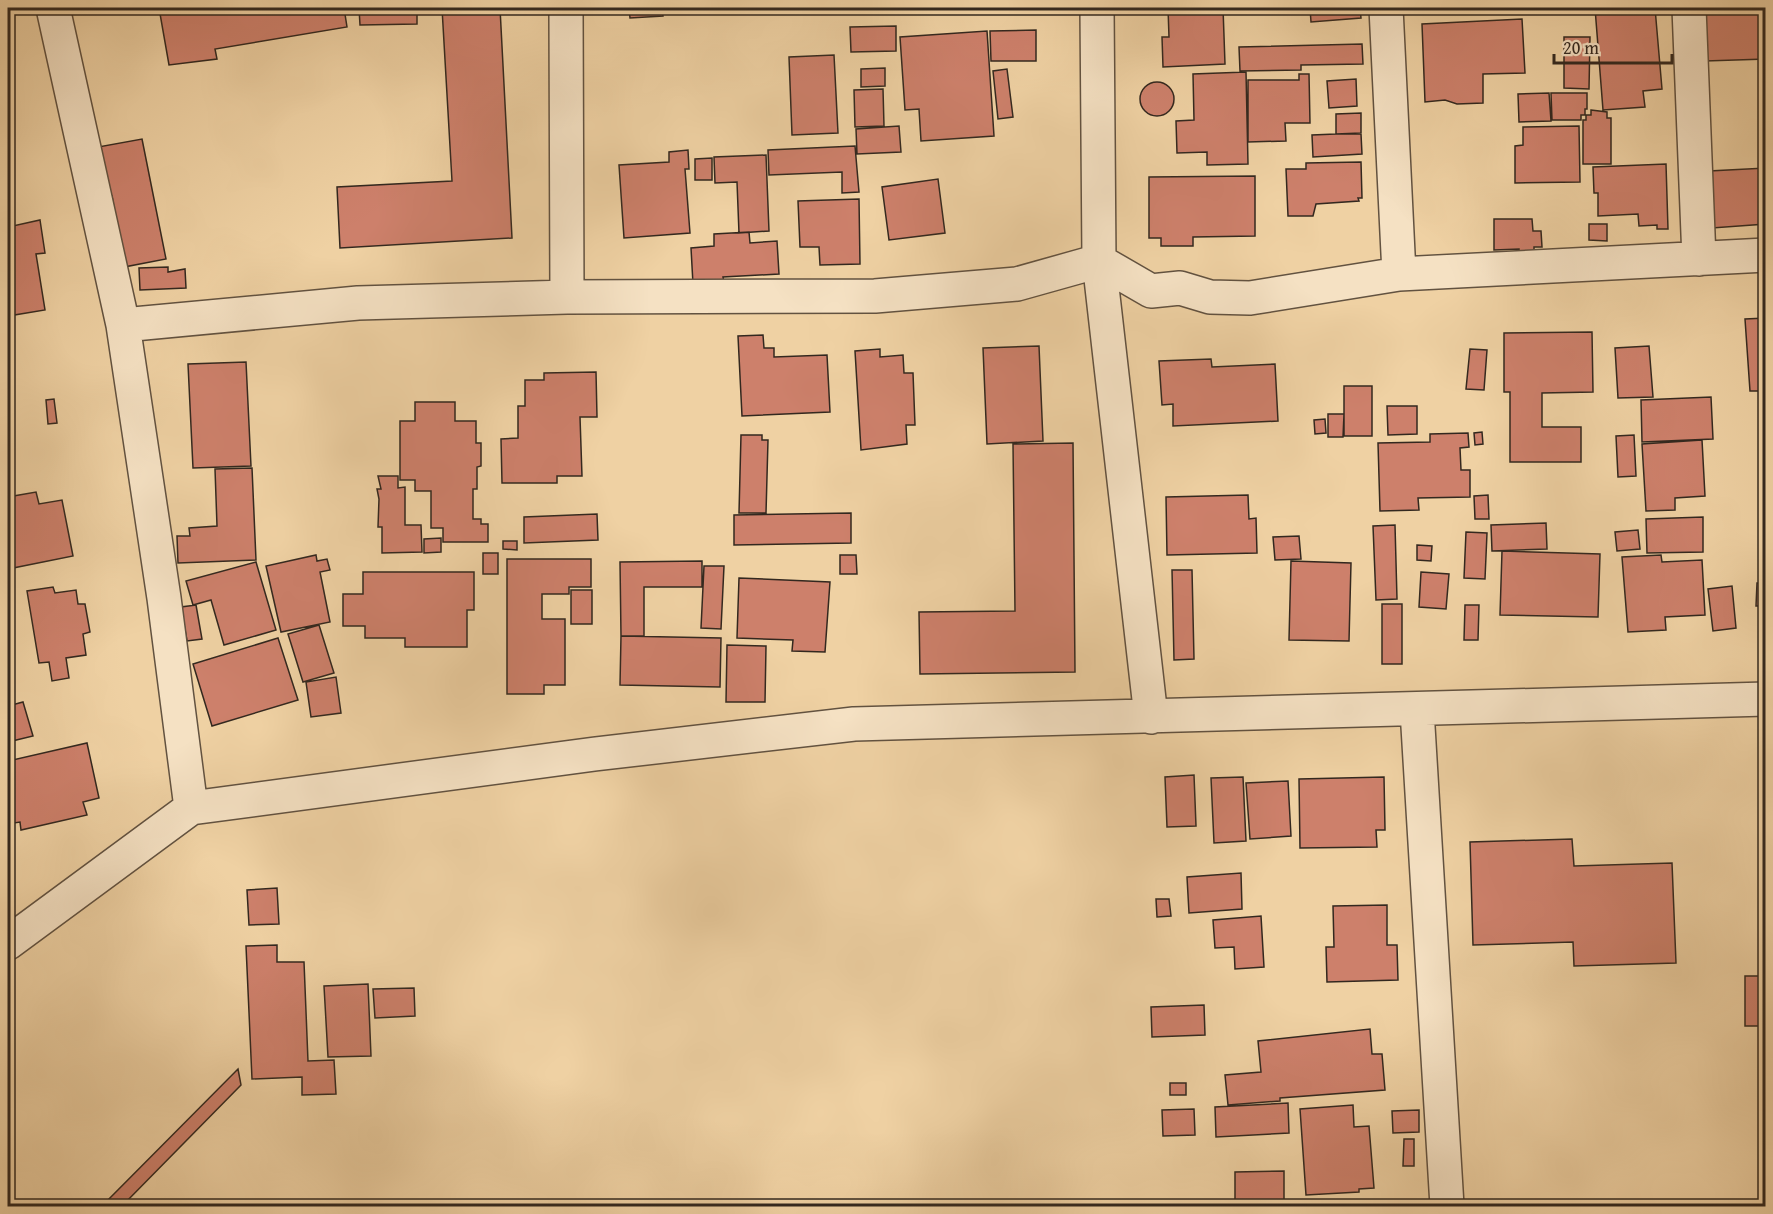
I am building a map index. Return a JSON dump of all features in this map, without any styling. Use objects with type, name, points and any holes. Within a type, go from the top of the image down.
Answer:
[{"type":"street","points":[[53,8],[123,325],[164,598],[191,808]]},
{"type":"street","points":[[566,8],[567,297]]},
{"type":"street","points":[[1096,8],[1099,261],[1151,717]]},
{"type":"street","points":[[1386,8],[1399,274]]},
{"type":"street","points":[[1689,8],[1699,259]]},
{"type":"street","points":[[123,325],[358,303],[567,297],[875,296],[1017,284],[1099,261],[1151,291],[1180,288],[1210,297],[1250,298],[1399,274],[1766,255]]},
{"type":"street","points":[[8,943],[191,808],[595,754],[854,724],[1766,699]]},
{"type":"street","points":[[1418,710],[1447,1206]]},
{"type":"building","points":[[159,8],[344,8],[347,27],[215,49],[217,59],[169,65]]},
{"type":"building","points":[[159,8],[344,8],[347,27],[215,49],[217,59],[169,65]]},
{"type":"building","points":[[359,8],[417,8],[417,24],[360,25]]},
{"type":"building","points":[[442,8],[500,8],[512,238],[340,248],[337,187],[452,181]]},
{"type":"building","points":[[629,8],[662,8],[663,16],[630,18]]},
{"type":"building","points":[[1168,8],[1223,8],[1225,64],[1163,67],[1162,37],[1169,37]]},
{"type":"building","points":[[1310,8],[1360,8],[1361,18],[1311,22]]},
{"type":"building","points":[[1595,8],[1655,8],[1662,89],[1643,91],[1645,107],[1603,110]]},
{"type":"building","points":[[1706,8],[1766,8],[1766,59],[1705,61]]},
{"type":"building","points":[[1522,19],[1525,73],[1483,74],[1483,103],[1457,104],[1445,100],[1425,102],[1422,24]]},
{"type":"building","points":[[896,26],[896,51],[851,52],[850,27]]},
{"type":"building","points":[[1036,30],[1036,61],[991,61],[990,31]]},
{"type":"building","points":[[987,31],[994,136],[921,141],[919,109],[905,110],[900,37]]},
{"type":"building","points":[[1564,37],[1590,37],[1589,89],[1564,88]]},
{"type":"building","points":[[1362,44],[1363,64],[1301,65],[1301,70],[1240,71],[1239,47]]},
{"type":"building","points":[[834,55],[838,133],[792,135],[789,57]]},
{"type":"building","points":[[885,68],[885,86],[861,87],[861,69]]},
{"type":"building","points":[[1007,69],[1013,117],[998,119],[993,71]]},
{"type":"building","points":[[1246,72],[1248,164],[1207,165],[1207,152],[1177,153],[1176,121],[1194,120],[1193,74]]},
{"type":"building","points":[[1299,74],[1309,74],[1310,123],[1285,123],[1286,141],[1248,142],[1248,80],[1299,80]]},
{"type":"building","points":[[1356,79],[1357,106],[1329,108],[1327,81]]},
{"type":"building","points":[[1157,82],[1169,87],[1174,99],[1169,111],[1157,116],[1145,111],[1140,99],[1145,87]]},
{"type":"building","points":[[883,89],[884,126],[855,127],[854,90]]},
{"type":"building","points":[[1549,93],[1551,121],[1519,122],[1518,94]]},
{"type":"building","points":[[1551,93],[1587,93],[1585,115],[1581,115],[1581,120],[1552,120]]},
{"type":"building","points":[[1591,110],[1607,112],[1607,118],[1611,118],[1611,164],[1583,164],[1583,120],[1586,120],[1586,115],[1591,115]]},
{"type":"building","points":[[1361,113],[1361,133],[1336,134],[1336,114]]},
{"type":"building","points":[[899,126],[901,152],[857,154],[856,129]]},
{"type":"building","points":[[1579,126],[1580,182],[1515,183],[1515,146],[1523,145],[1523,127]]},
{"type":"building","points":[[1361,134],[1362,154],[1313,157],[1312,135]]},
{"type":"building","points":[[142,139],[166,259],[124,267],[112,196],[108,197],[98,147]]},
{"type":"building","points":[[855,146],[859,192],[842,193],[842,172],[769,175],[768,150]]},
{"type":"building","points":[[688,150],[689,169],[685,169],[690,233],[624,238],[619,165],[669,162],[669,152]]},
{"type":"building","points":[[766,155],[769,231],[739,233],[737,182],[715,183],[714,157]]},
{"type":"building","points":[[712,158],[712,180],[695,180],[695,159]]},
{"type":"building","points":[[1361,162],[1362,198],[1358,198],[1359,201],[1316,204],[1313,216],[1288,216],[1286,169],[1306,169],[1306,163]]},
{"type":"building","points":[[1666,164],[1668,229],[1657,229],[1657,225],[1639,226],[1638,214],[1598,216],[1598,193],[1594,193],[1593,167]]},
{"type":"building","points":[[1766,168],[1766,224],[1712,228],[1709,171]]},
{"type":"building","points":[[1255,176],[1255,236],[1193,237],[1193,246],[1161,246],[1161,238],[1149,238],[1149,177]]},
{"type":"building","points":[[938,179],[945,233],[889,240],[882,187]]},
{"type":"building","points":[[859,199],[860,264],[820,265],[819,247],[800,247],[798,201]]},
{"type":"building","points":[[1494,219],[1532,219],[1533,231],[1541,231],[1542,247],[1534,247],[1534,253],[1519,253],[1519,249],[1494,250]]},
{"type":"building","points":[[40,220],[45,253],[36,254],[45,310],[8,316],[8,227]]},
{"type":"building","points":[[1589,224],[1607,224],[1607,241],[1589,240]]},
{"type":"building","points":[[749,232],[750,243],[777,241],[779,274],[723,277],[724,282],[693,284],[691,248],[714,246],[714,234]]},
{"type":"building","points":[[168,267],[168,272],[185,269],[186,288],[140,290],[139,268]]},
{"type":"building","points":[[1766,318],[1766,391],[1750,391],[1745,319]]},
{"type":"building","points":[[1592,332],[1593,392],[1542,393],[1542,427],[1581,427],[1581,462],[1510,462],[1510,392],[1504,392],[1504,333]]},
{"type":"building","points":[[763,335],[764,348],[774,348],[774,357],[827,355],[830,412],[742,416],[738,336]]},
{"type":"building","points":[[1039,346],[1043,441],[987,444],[983,348]]},
{"type":"building","points":[[1649,346],[1653,397],[1618,398],[1615,348]]},
{"type":"building","points":[[880,349],[880,357],[903,355],[904,373],[913,373],[915,425],[906,425],[907,444],[861,450],[855,351]]},
{"type":"building","points":[[1470,349],[1487,350],[1484,390],[1466,389]]},
{"type":"building","points":[[1211,359],[1212,367],[1275,364],[1278,421],[1173,426],[1173,404],[1162,405],[1159,361]]},
{"type":"building","points":[[246,362],[251,466],[193,468],[188,364]]},
{"type":"building","points":[[596,372],[597,417],[580,417],[582,476],[557,476],[557,483],[502,483],[501,439],[518,438],[518,406],[525,406],[525,380],[544,380],[544,373]]},
{"type":"building","points":[[1344,386],[1372,386],[1372,436],[1344,436]]},
{"type":"building","points":[[1711,397],[1713,439],[1642,442],[1641,400]]},
{"type":"building","points":[[54,399],[57,423],[48,424],[46,400]]},
{"type":"building","points":[[415,402],[455,402],[455,421],[476,421],[476,443],[481,443],[481,466],[477,467],[477,489],[473,489],[473,519],[481,519],[481,524],[488,524],[488,542],[443,542],[443,528],[431,528],[431,491],[415,491],[415,480],[400,480],[400,421],[415,421]]},
{"type":"building","points":[[1387,406],[1417,406],[1417,434],[1388,435]]},
{"type":"building","points":[[1328,414],[1344,414],[1343,437],[1328,437]]},
{"type":"building","points":[[1325,419],[1326,433],[1315,434],[1314,420]]},
{"type":"building","points":[[1482,432],[1483,444],[1475,445],[1474,433]]},
{"type":"building","points":[[1468,433],[1469,447],[1460,448],[1461,470],[1470,470],[1470,497],[1418,498],[1419,510],[1380,511],[1378,443],[1430,442],[1430,434]]},
{"type":"building","points":[[741,435],[762,435],[762,440],[768,440],[766,513],[739,513]]},
{"type":"building","points":[[1634,435],[1636,476],[1618,477],[1616,436]]},
{"type":"building","points":[[1702,440],[1705,496],[1675,498],[1675,510],[1646,511],[1642,444]]},
{"type":"building","points":[[1073,443],[1075,672],[920,674],[919,612],[1015,611],[1013,444]]},
{"type":"building","points":[[252,468],[256,560],[178,563],[177,536],[190,536],[189,528],[217,526],[215,469]]},
{"type":"building","points":[[378,476],[398,476],[398,488],[405,487],[405,525],[421,525],[422,552],[382,553],[382,527],[378,527],[377,489],[381,489]]},
{"type":"building","points":[[36,492],[39,504],[62,500],[73,556],[8,569],[8,497]]},
{"type":"building","points":[[1248,495],[1249,519],[1256,518],[1257,553],[1167,555],[1166,497]]},
{"type":"building","points":[[1488,495],[1489,519],[1475,519],[1474,496]]},
{"type":"building","points":[[851,513],[851,543],[734,545],[734,515]]},
{"type":"building","points":[[597,514],[598,540],[524,543],[524,517]]},
{"type":"building","points":[[1703,517],[1703,552],[1647,553],[1646,519]]},
{"type":"building","points":[[1546,523],[1547,549],[1492,551],[1491,525]]},
{"type":"building","points":[[1395,525],[1397,599],[1376,600],[1373,526]]},
{"type":"building","points":[[1638,530],[1640,549],[1617,551],[1615,532]]},
{"type":"building","points":[[1466,532],[1487,533],[1485,579],[1464,578]]},
{"type":"building","points":[[1299,536],[1301,559],[1275,560],[1273,537]]},
{"type":"building","points":[[441,538],[441,552],[424,553],[424,539]]},
{"type":"building","points":[[503,541],[517,541],[517,550],[503,549]]},
{"type":"building","points":[[1417,545],[1432,546],[1431,561],[1417,560]]},
{"type":"building","points":[[1502,551],[1600,554],[1598,617],[1500,615]]},
{"type":"building","points":[[483,553],[498,553],[498,574],[483,574]]},
{"type":"building","points":[[316,555],[317,561],[327,559],[330,570],[320,572],[330,622],[281,632],[266,566]]},
{"type":"building","points":[[840,555],[856,555],[857,574],[840,574]]},
{"type":"building","points":[[1661,555],[1662,562],[1702,560],[1705,615],[1665,617],[1666,630],[1628,632],[1622,557]]},
{"type":"building","points":[[507,559],[591,559],[591,587],[569,587],[569,594],[542,594],[542,619],[565,619],[565,685],[544,685],[544,694],[507,694]]},
{"type":"building","points":[[702,561],[702,587],[644,587],[644,636],[621,636],[620,562]]},
{"type":"building","points":[[1291,561],[1351,563],[1349,641],[1289,640]]},
{"type":"building","points":[[256,562],[276,630],[224,645],[211,600],[193,605],[186,581]]},
{"type":"building","points":[[704,566],[724,566],[721,629],[701,628]]},
{"type":"building","points":[[1172,570],[1192,570],[1194,659],[1174,660]]},
{"type":"building","points":[[363,572],[474,572],[474,610],[467,610],[467,647],[405,647],[405,638],[365,638],[365,626],[343,626],[343,594],[363,594]]},
{"type":"building","points":[[1421,572],[1449,574],[1446,609],[1419,607]]},
{"type":"building","points":[[739,578],[830,582],[825,652],[792,651],[793,640],[737,638]]},
{"type":"building","points":[[1757,583],[1766,584],[1766,606],[1756,606]]},
{"type":"building","points":[[1732,586],[1736,628],[1713,631],[1708,589]]},
{"type":"building","points":[[53,587],[55,593],[76,590],[78,604],[85,604],[90,632],[83,634],[86,655],[66,658],[69,678],[52,681],[49,662],[39,663],[27,591]]},
{"type":"building","points":[[571,590],[592,590],[592,624],[571,624]]},
{"type":"building","points":[[1382,604],[1402,604],[1402,664],[1382,664]]},
{"type":"building","points":[[196,605],[202,639],[187,641],[181,607]]},
{"type":"building","points":[[1465,605],[1479,605],[1478,640],[1464,640]]},
{"type":"building","points":[[319,625],[334,673],[303,682],[288,634]]},
{"type":"building","points":[[621,636],[721,638],[720,687],[620,685]]},
{"type":"building","points":[[278,638],[298,700],[212,726],[193,664]]},
{"type":"building","points":[[727,645],[766,646],[765,702],[726,702]]},
{"type":"building","points":[[336,677],[341,713],[311,717],[306,682]]},
{"type":"building","points":[[23,702],[33,736],[8,742],[8,706]]},
{"type":"building","points":[[87,743],[99,798],[83,802],[87,815],[21,830],[20,822],[14,823],[10,809],[8,809],[8,761]]},
{"type":"building","points":[[1194,775],[1196,826],[1167,827],[1165,777]]},
{"type":"building","points":[[1243,777],[1246,841],[1214,843],[1211,778]]},
{"type":"building","points":[[1384,777],[1385,830],[1376,830],[1377,847],[1300,848],[1299,779]]},
{"type":"building","points":[[1288,781],[1291,836],[1250,839],[1246,783]]},
{"type":"building","points":[[1572,839],[1574,866],[1672,863],[1676,963],[1574,966],[1573,942],[1473,945],[1470,842]]},
{"type":"building","points":[[1241,873],[1242,909],[1189,913],[1187,877]]},
{"type":"building","points":[[277,888],[279,924],[249,925],[247,890]]},
{"type":"building","points":[[1156,899],[1169,899],[1171,916],[1157,917]]},
{"type":"building","points":[[1387,905],[1387,945],[1397,945],[1398,980],[1327,982],[1326,947],[1334,947],[1333,906]]},
{"type":"building","points":[[1261,916],[1264,967],[1235,969],[1234,947],[1215,948],[1213,920]]},
{"type":"building","points":[[277,945],[277,962],[304,962],[308,1061],[334,1060],[336,1094],[302,1095],[302,1077],[252,1079],[246,946]]},
{"type":"building","points":[[1745,976],[1766,976],[1766,1026],[1745,1026]]},
{"type":"building","points":[[368,984],[371,1056],[328,1057],[324,986]]},
{"type":"building","points":[[414,988],[415,1016],[375,1018],[373,989]]},
{"type":"building","points":[[1204,1005],[1205,1035],[1152,1037],[1151,1007]]},
{"type":"building","points":[[1370,1029],[1372,1054],[1382,1054],[1385,1090],[1280,1098],[1280,1101],[1228,1105],[1225,1075],[1261,1072],[1258,1041]]},
{"type":"building","points":[[238,1069],[241,1085],[122,1206],[102,1206]]},
{"type":"building","points":[[1170,1083],[1186,1083],[1186,1095],[1170,1095]]},
{"type":"building","points":[[1288,1103],[1289,1133],[1216,1137],[1215,1107]]},
{"type":"building","points":[[1353,1105],[1354,1127],[1369,1126],[1374,1188],[1359,1189],[1359,1192],[1306,1195],[1300,1109]]},
{"type":"building","points":[[1194,1109],[1195,1135],[1163,1136],[1162,1110]]},
{"type":"building","points":[[1419,1110],[1419,1132],[1393,1133],[1392,1111]]},
{"type":"building","points":[[1404,1139],[1414,1139],[1414,1166],[1403,1166]]},
{"type":"building","points":[[1284,1171],[1284,1201],[1235,1202],[1235,1172]]}]
